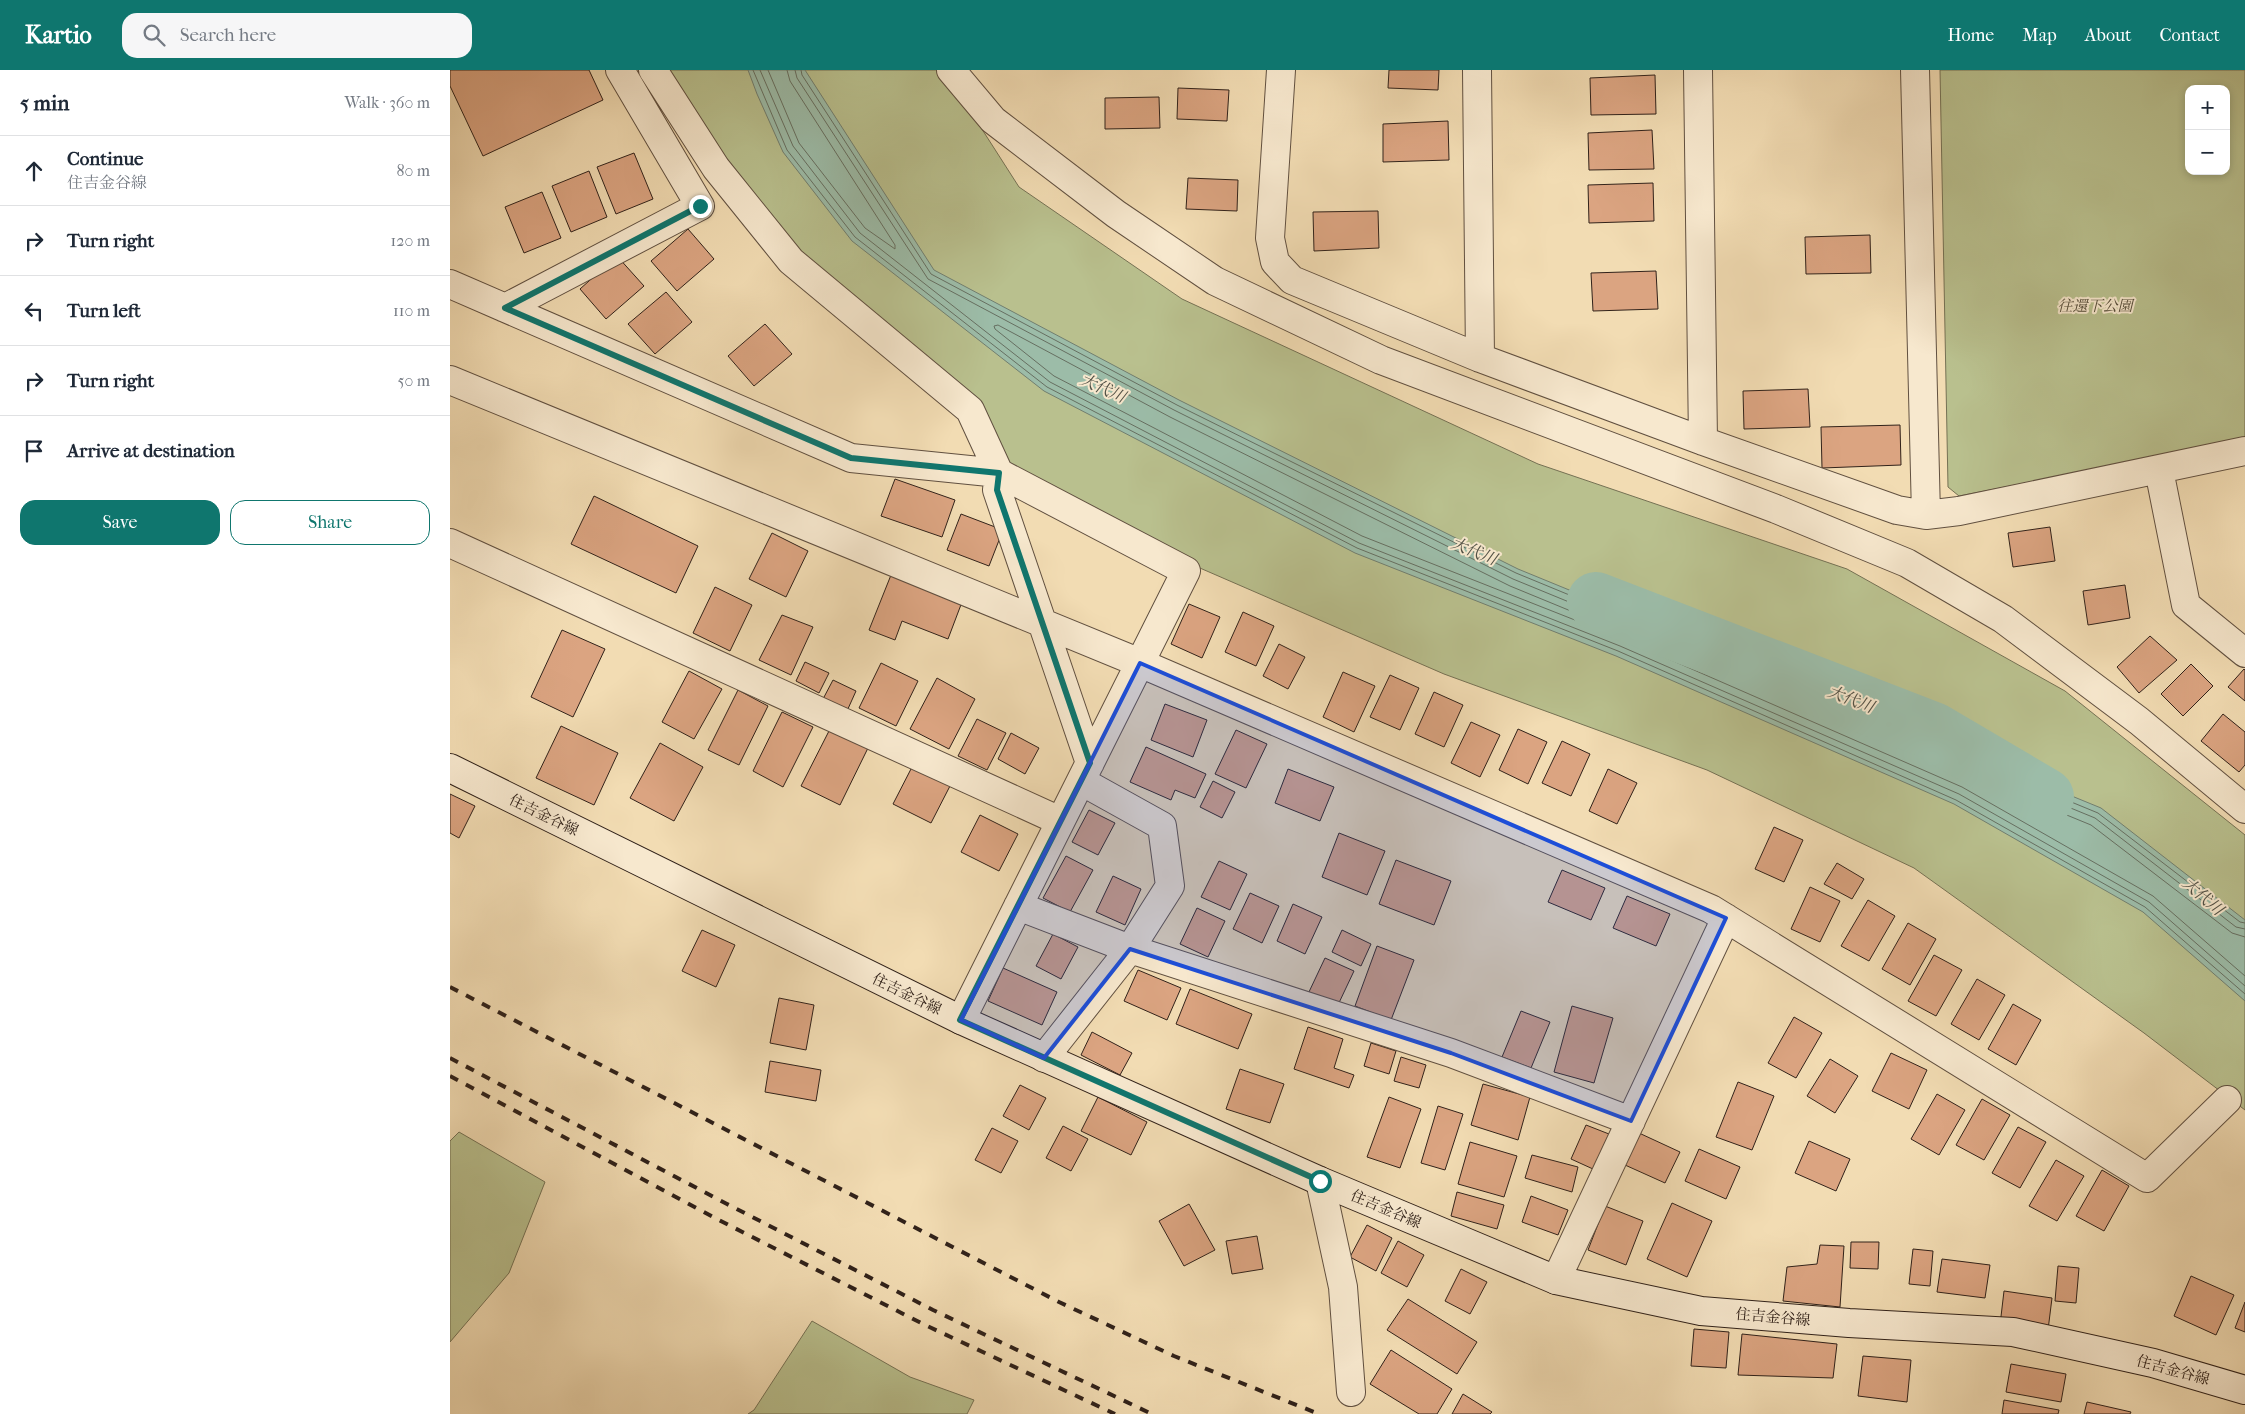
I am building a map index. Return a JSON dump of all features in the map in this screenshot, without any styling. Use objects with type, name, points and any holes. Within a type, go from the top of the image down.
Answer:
[{"type":"street","points":[[505,308],[700,206],[620,70]]},
{"type":"street","points":[[653,70],[716,168],[791,261],[970,410],[999,473],[997,490],[1043,624],[1085,772],[1162,826],[1170,886],[1130,949],[1044,1058]]},
{"type":"street","points":[[951,70],[993,120],[1116,214],[1215,281],[1381,360],[1776,509],[1907,563],[2003,619],[2139,721],[2245,809]]},
{"type":"street","points":[[1281,70],[1270,238],[1275,262],[1292,280],[1480,358],[1897,510],[1926,515],[1959,511],[2159,470],[2245,450]]},
{"type":"street","points":[[1477,70],[1480,358]]},
{"type":"street","points":[[1698,70],[1704,441]]},
{"type":"street","points":[[1915,70],[1926,515]]},
{"type":"street","points":[[450,284],[851,458],[999,473],[1186,571],[960,1020]]},
{"type":"street","points":[[450,380],[1140,663],[1711,909],[2147,1178],[2227,1100]]},
{"type":"street","points":[[2159,470],[2186,605],[2245,653]]},
{"type":"street","points":[[450,543],[1060,821]]},
{"type":"street","name":"住吉金谷線","points":[[450,768],[960,1020],[1320,1181],[1556,1280],[1701,1311],[1849,1323],[2013,1332],[2153,1363],[2245,1390]]},
{"type":"street","points":[[1018,906],[1130,949],[1451,1053],[1630,1121]]},
{"type":"street","points":[[1556,1280],[1726,918]]},
{"type":"street","points":[[1320,1181],[1343,1288],[1351,1392]]},
{"type":"highlighted area","points":[[1140,663],[1726,918],[1631,1121],[1451,1053],[1130,949],[1044,1058],[961,1020]]},
{"type":"green space","points":[[659,70],[944,70],[1019,187],[1182,299],[1538,464],[1847,569],[2065,691],[2245,835],[2245,1110],[2144,1033],[1914,868],[1707,770],[1444,674],[1087,519],[999,473],[968,402],[792,251]]},
{"type":"green space","name":"往還下公園","points":[[1940,70],[2245,70],[2245,440],[1959,496],[1948,487]]},
{"type":"green space","points":[[459,1132],[545,1182],[509,1273],[450,1342],[450,1141]]},
{"type":"green space","points":[[812,1321],[910,1377],[974,1400],[967,1414],[748,1414],[754,1410]]},
{"type":"water","points":[[748,70],[805,70],[934,270],[1179,400],[1518,569],[2101,808],[2245,920],[2245,1001],[2143,912],[1954,804],[1616,656],[1355,553],[1044,391],[852,241],[783,152]]},
{"type":"building","points":[[450,70],[589,70],[603,100],[483,156],[450,86]]},
{"type":"building","points":[[1389,70],[1439,70],[1438,90],[1388,88]]},
{"type":"building","points":[[1655,75],[1656,114],[1591,115],[1590,78]]},
{"type":"building","points":[[1178,88],[1229,90],[1227,121],[1177,119]]},
{"type":"building","points":[[1159,97],[1160,128],[1105,129],[1105,98]]},
{"type":"building","points":[[1448,121],[1449,160],[1383,162],[1383,124]]},
{"type":"building","points":[[1652,130],[1654,169],[1589,170],[1588,133]]},
{"type":"building","points":[[634,153],[653,199],[616,214],[597,167]]},
{"type":"building","points":[[589,171],[607,217],[571,232],[552,186]]},
{"type":"building","points":[[1188,178],[1238,180],[1237,211],[1186,209]]},
{"type":"building","points":[[1653,183],[1654,221],[1589,223],[1588,185]]},
{"type":"building","points":[[542,192],[561,238],[524,253],[505,207]]},
{"type":"building","points":[[1378,211],[1379,248],[1314,251],[1313,212]]},
{"type":"building","points":[[688,229],[714,259],[677,291],[651,261]]},
{"type":"building","points":[[1870,235],[1871,273],[1806,274],[1805,237]]},
{"type":"building","points":[[617,256],[644,286],[606,319],[580,289]]},
{"type":"building","points":[[1656,271],[1658,309],[1593,311],[1591,273]]},
{"type":"building","points":[[666,292],[692,322],[655,354],[628,324]]},
{"type":"building","points":[[765,324],[792,354],[754,386],[728,356]]},
{"type":"building","points":[[1808,389],[1810,427],[1744,429],[1743,391]]},
{"type":"building","points":[[1900,425],[1901,465],[1822,468],[1821,427]]},
{"type":"building","points":[[895,479],[955,500],[942,537],[881,516]]},
{"type":"building","points":[[594,496],[698,546],[676,593],[571,544]]},
{"type":"building","points":[[961,514],[1003,530],[989,566],[947,550]]},
{"type":"building","points":[[2050,527],[2055,561],[2013,567],[2008,533]]},
{"type":"building","points":[[772,533],[808,551],[786,597],[749,579]]},
{"type":"building","points":[[891,575],[962,602],[948,639],[902,621],[895,640],[869,630]]},
{"type":"building","points":[[2125,585],[2130,618],[2088,625],[2083,591]]},
{"type":"building","points":[[715,587],[752,605],[730,651],[693,633]]},
{"type":"building","points":[[1189,604],[1220,617],[1202,658],[1171,644]]},
{"type":"building","points":[[1243,612],[1274,626],[1256,666],[1225,652]]},
{"type":"building","points":[[782,615],[813,627],[791,675],[759,660]]},
{"type":"building","points":[[562,630],[605,649],[573,717],[531,697]]},
{"type":"building","points":[[2150,636],[2177,660],[2139,693],[2117,667]]},
{"type":"building","points":[[1279,644],[1305,657],[1288,689],[1263,676]]},
{"type":"building","points":[[805,662],[829,673],[819,693],[796,681]]},
{"type":"building","points":[[881,663],[918,681],[896,726],[859,708]]},
{"type":"building","points":[[2191,664],[2213,686],[2183,716],[2161,694]]},
{"type":"building","points":[[2245,670],[2245,701],[2228,687]]},
{"type":"building","points":[[689,671],[722,689],[694,739],[662,722]]},
{"type":"building","points":[[1343,672],[1375,686],[1354,732],[1323,717]]},
{"type":"building","points":[[1390,675],[1419,688],[1400,730],[1370,717]]},
{"type":"building","points":[[937,678],[975,699],[949,749],[910,729]]},
{"type":"building","points":[[833,680],[856,691],[847,711],[823,699]]},
{"type":"building","points":[[738,690],[768,706],[739,765],[708,750]]},
{"type":"building","points":[[1434,692],[1463,705],[1444,747],[1415,734]]},
{"type":"building","points":[[1165,704],[1207,720],[1193,757],[1151,740]]},
{"type":"building","points":[[782,712],[813,727],[783,787],[753,771]]},
{"type":"building","points":[[2223,714],[2245,732],[2245,765],[2239,772],[2201,741]]},
{"type":"building","points":[[977,719],[1006,733],[987,770],[958,756]]},
{"type":"building","points":[[1471,722],[1500,735],[1480,777],[1451,763]]},
{"type":"building","points":[[561,726],[618,753],[594,805],[536,778]]},
{"type":"building","points":[[830,729],[868,748],[840,805],[801,786]]},
{"type":"building","points":[[1518,729],[1547,742],[1528,784],[1499,770]]},
{"type":"building","points":[[1236,730],[1267,744],[1246,788],[1215,774]]},
{"type":"building","points":[[1011,733],[1039,748],[1025,774],[998,759]]},
{"type":"building","points":[[1562,741],[1590,754],[1571,796],[1542,783]]},
{"type":"building","points":[[660,743],[703,767],[674,821],[630,798]]},
{"type":"building","points":[[1146,747],[1206,774],[1195,798],[1175,790],[1171,800],[1130,782]]},
{"type":"building","points":[[912,767],[950,786],[931,823],[893,804]]},
{"type":"building","points":[[1288,769],[1334,787],[1320,821],[1275,803]]},
{"type":"building","points":[[1608,769],[1637,783],[1617,824],[1589,811]]},
{"type":"building","points":[[1213,781],[1235,792],[1222,818],[1200,807]]},
{"type":"building","points":[[450,794],[475,806],[459,838],[450,833]]},
{"type":"building","points":[[1089,810],[1115,823],[1098,855],[1072,842]]},
{"type":"building","points":[[980,815],[1018,834],[999,871],[961,852]]},
{"type":"building","points":[[1774,827],[1803,840],[1784,882],[1755,869]]},
{"type":"building","points":[[1339,833],[1385,851],[1367,895],[1322,877]]},
{"type":"building","points":[[1066,856],[1093,870],[1070,912],[1043,898]]},
{"type":"building","points":[[1396,860],[1451,881],[1434,925],[1379,904]]},
{"type":"building","points":[[1219,861],[1247,874],[1230,910],[1201,897]]},
{"type":"building","points":[[1837,863],[1864,879],[1852,899],[1824,884]]},
{"type":"building","points":[[1562,870],[1605,888],[1591,920],[1548,902]]},
{"type":"building","points":[[1113,876],[1141,889],[1125,925],[1096,912]]},
{"type":"building","points":[[1810,887],[1840,901],[1820,942],[1791,929]]},
{"type":"building","points":[[1250,893],[1279,906],[1262,943],[1233,929]]},
{"type":"building","points":[[1627,896],[1670,914],[1656,946],[1613,928]]},
{"type":"building","points":[[1868,900],[1895,916],[1869,961],[1841,946]]},
{"type":"building","points":[[1293,904],[1322,917],[1305,954],[1277,941]]},
{"type":"building","points":[[1197,908],[1225,921],[1208,957],[1180,944]]},
{"type":"building","points":[[1908,923],[1936,939],[1910,985],[1882,969]]},
{"type":"building","points":[[702,930],[735,945],[716,987],[682,971]]},
{"type":"building","points":[[1342,930],[1371,944],[1361,966],[1332,952]]},
{"type":"building","points":[[1053,934],[1078,947],[1061,979],[1036,966]]},
{"type":"building","points":[[1377,946],[1414,960],[1391,1020],[1355,1006]]},
{"type":"building","points":[[1934,955],[1962,970],[1936,1016],[1908,1001]]},
{"type":"building","points":[[1325,958],[1354,971],[1337,1007],[1308,994]]},
{"type":"building","points":[[1003,968],[1057,992],[1042,1025],[988,1001]]},
{"type":"building","points":[[1138,970],[1181,988],[1167,1020],[1124,1001]]},
{"type":"building","points":[[1977,979],[2005,995],[1979,1040],[1951,1024]]},
{"type":"building","points":[[1190,989],[1252,1014],[1238,1049],[1176,1024]]},
{"type":"building","points":[[779,998],[814,1005],[806,1050],[770,1043]]},
{"type":"building","points":[[2013,1004],[2041,1020],[2016,1065],[1988,1049]]},
{"type":"building","points":[[1572,1006],[1613,1018],[1594,1083],[1554,1072]]},
{"type":"building","points":[[1521,1011],[1550,1022],[1531,1068],[1502,1057]]},
{"type":"building","points":[[1794,1017],[1822,1033],[1796,1078],[1768,1063]]},
{"type":"building","points":[[1308,1027],[1343,1039],[1334,1068],[1354,1075],[1349,1088],[1294,1069]]},
{"type":"building","points":[[1092,1032],[1132,1053],[1120,1075],[1081,1055]]},
{"type":"building","points":[[1371,1043],[1396,1051],[1389,1074],[1364,1066]]},
{"type":"building","points":[[1891,1053],[1927,1070],[1909,1109],[1872,1091]]},
{"type":"building","points":[[1401,1057],[1426,1065],[1419,1088],[1394,1081]]},
{"type":"building","points":[[1830,1059],[1858,1076],[1835,1113],[1807,1096]]},
{"type":"building","points":[[770,1061],[821,1070],[816,1101],[765,1092]]},
{"type":"building","points":[[1240,1069],[1284,1084],[1270,1123],[1226,1109]]},
{"type":"building","points":[[1738,1082],[1774,1096],[1752,1150],[1716,1137]]},
{"type":"building","points":[[1483,1084],[1530,1097],[1518,1140],[1471,1125]]},
{"type":"building","points":[[1020,1085],[1046,1098],[1029,1130],[1003,1116]]},
{"type":"building","points":[[1937,1094],[1965,1110],[1939,1155],[1911,1139]]},
{"type":"building","points":[[1098,1097],[1147,1122],[1131,1155],[1081,1131]]},
{"type":"building","points":[[1389,1097],[1421,1109],[1400,1168],[1367,1157]]},
{"type":"building","points":[[1982,1099],[2010,1115],[1984,1160],[1956,1145]]},
{"type":"building","points":[[1438,1106],[1463,1114],[1445,1170],[1421,1163]]},
{"type":"building","points":[[1586,1125],[1609,1134],[1593,1169],[1571,1159]]},
{"type":"building","points":[[1063,1126],[1088,1139],[1071,1171],[1046,1158]]},
{"type":"building","points":[[2018,1127],[2046,1142],[2020,1188],[1992,1173]]},
{"type":"building","points":[[992,1128],[1018,1141],[1001,1173],[975,1160]]},
{"type":"building","points":[[1639,1133],[1680,1152],[1665,1183],[1625,1165]]},
{"type":"building","points":[[1809,1141],[1850,1159],[1836,1191],[1795,1173]]},
{"type":"building","points":[[1470,1142],[1517,1156],[1504,1197],[1458,1184]]},
{"type":"building","points":[[1699,1149],[1740,1167],[1726,1199],[1685,1181]]},
{"type":"building","points":[[1532,1155],[1578,1167],[1572,1192],[1525,1178]]},
{"type":"building","points":[[2056,1160],[2084,1176],[2057,1221],[2029,1206]]},
{"type":"building","points":[[2102,1170],[2129,1186],[2104,1231],[2076,1216]]},
{"type":"building","points":[[1457,1192],[1504,1205],[1497,1229],[1451,1216]]},
{"type":"building","points":[[1531,1196],[1568,1210],[1558,1235],[1522,1222]]},
{"type":"building","points":[[1672,1203],[1712,1221],[1687,1277],[1647,1259]]},
{"type":"building","points":[[1189,1204],[1215,1250],[1184,1266],[1159,1221]]},
{"type":"building","points":[[1605,1206],[1643,1221],[1626,1265],[1588,1250]]},
{"type":"building","points":[[1367,1225],[1392,1238],[1376,1271],[1350,1257]]},
{"type":"building","points":[[1257,1236],[1263,1269],[1232,1274],[1226,1241]]},
{"type":"building","points":[[1398,1241],[1424,1255],[1407,1287],[1381,1273]]},
{"type":"building","points":[[1851,1242],[1879,1242],[1878,1269],[1850,1268]]},
{"type":"building","points":[[1820,1245],[1844,1246],[1840,1307],[1783,1301],[1787,1267],[1817,1264]]},
{"type":"building","points":[[1913,1249],[1933,1251],[1930,1286],[1909,1284]]},
{"type":"building","points":[[1942,1259],[1990,1265],[1985,1298],[1937,1292]]},
{"type":"building","points":[[2058,1266],[2079,1268],[2076,1303],[2055,1301]]},
{"type":"building","points":[[1461,1269],[1487,1282],[1470,1314],[1445,1301]]},
{"type":"building","points":[[2191,1276],[2234,1295],[2216,1335],[2174,1316]]},
{"type":"building","points":[[2004,1291],[2052,1298],[2048,1330],[2000,1325]]},
{"type":"building","points":[[1408,1299],[1477,1342],[1457,1374],[1387,1330]]},
{"type":"building","points":[[2245,1302],[2245,1332],[2235,1328]]},
{"type":"building","points":[[1694,1329],[1729,1332],[1726,1368],[1691,1366]]},
{"type":"building","points":[[1742,1334],[1837,1344],[1833,1378],[1738,1375]]},
{"type":"building","points":[[1391,1350],[1452,1389],[1437,1414],[1419,1414],[1370,1384]]},
{"type":"building","points":[[1863,1356],[1911,1360],[1907,1402],[1858,1396]]},
{"type":"building","points":[[2011,1364],[2066,1374],[2061,1402],[2006,1392]]},
{"type":"building","points":[[1463,1394],[1492,1412],[1490,1414],[1452,1414]]},
{"type":"building","points":[[2004,1400],[2059,1410],[2058,1414],[2002,1414]]},
{"type":"building","points":[[2087,1402],[2131,1412],[2130,1414],[2084,1414]]},
{"type":"waterway","name":"大代川","points":[[1596,601],[1933,731],[2045,797]]},
{"type":"railway","points":[[450,987],[1059,1302],[1174,1356],[1319,1414]]},
{"type":"railway","points":[[450,1058],[933,1310],[1152,1414]]},
{"type":"railway","points":[[450,1076],[715,1218],[923,1324],[1115,1414]]},
{"type":"route","points":[[700,206],[505,308],[851,458],[999,473],[997,490],[1090,763],[960,1020],[1320,1181]]}]
